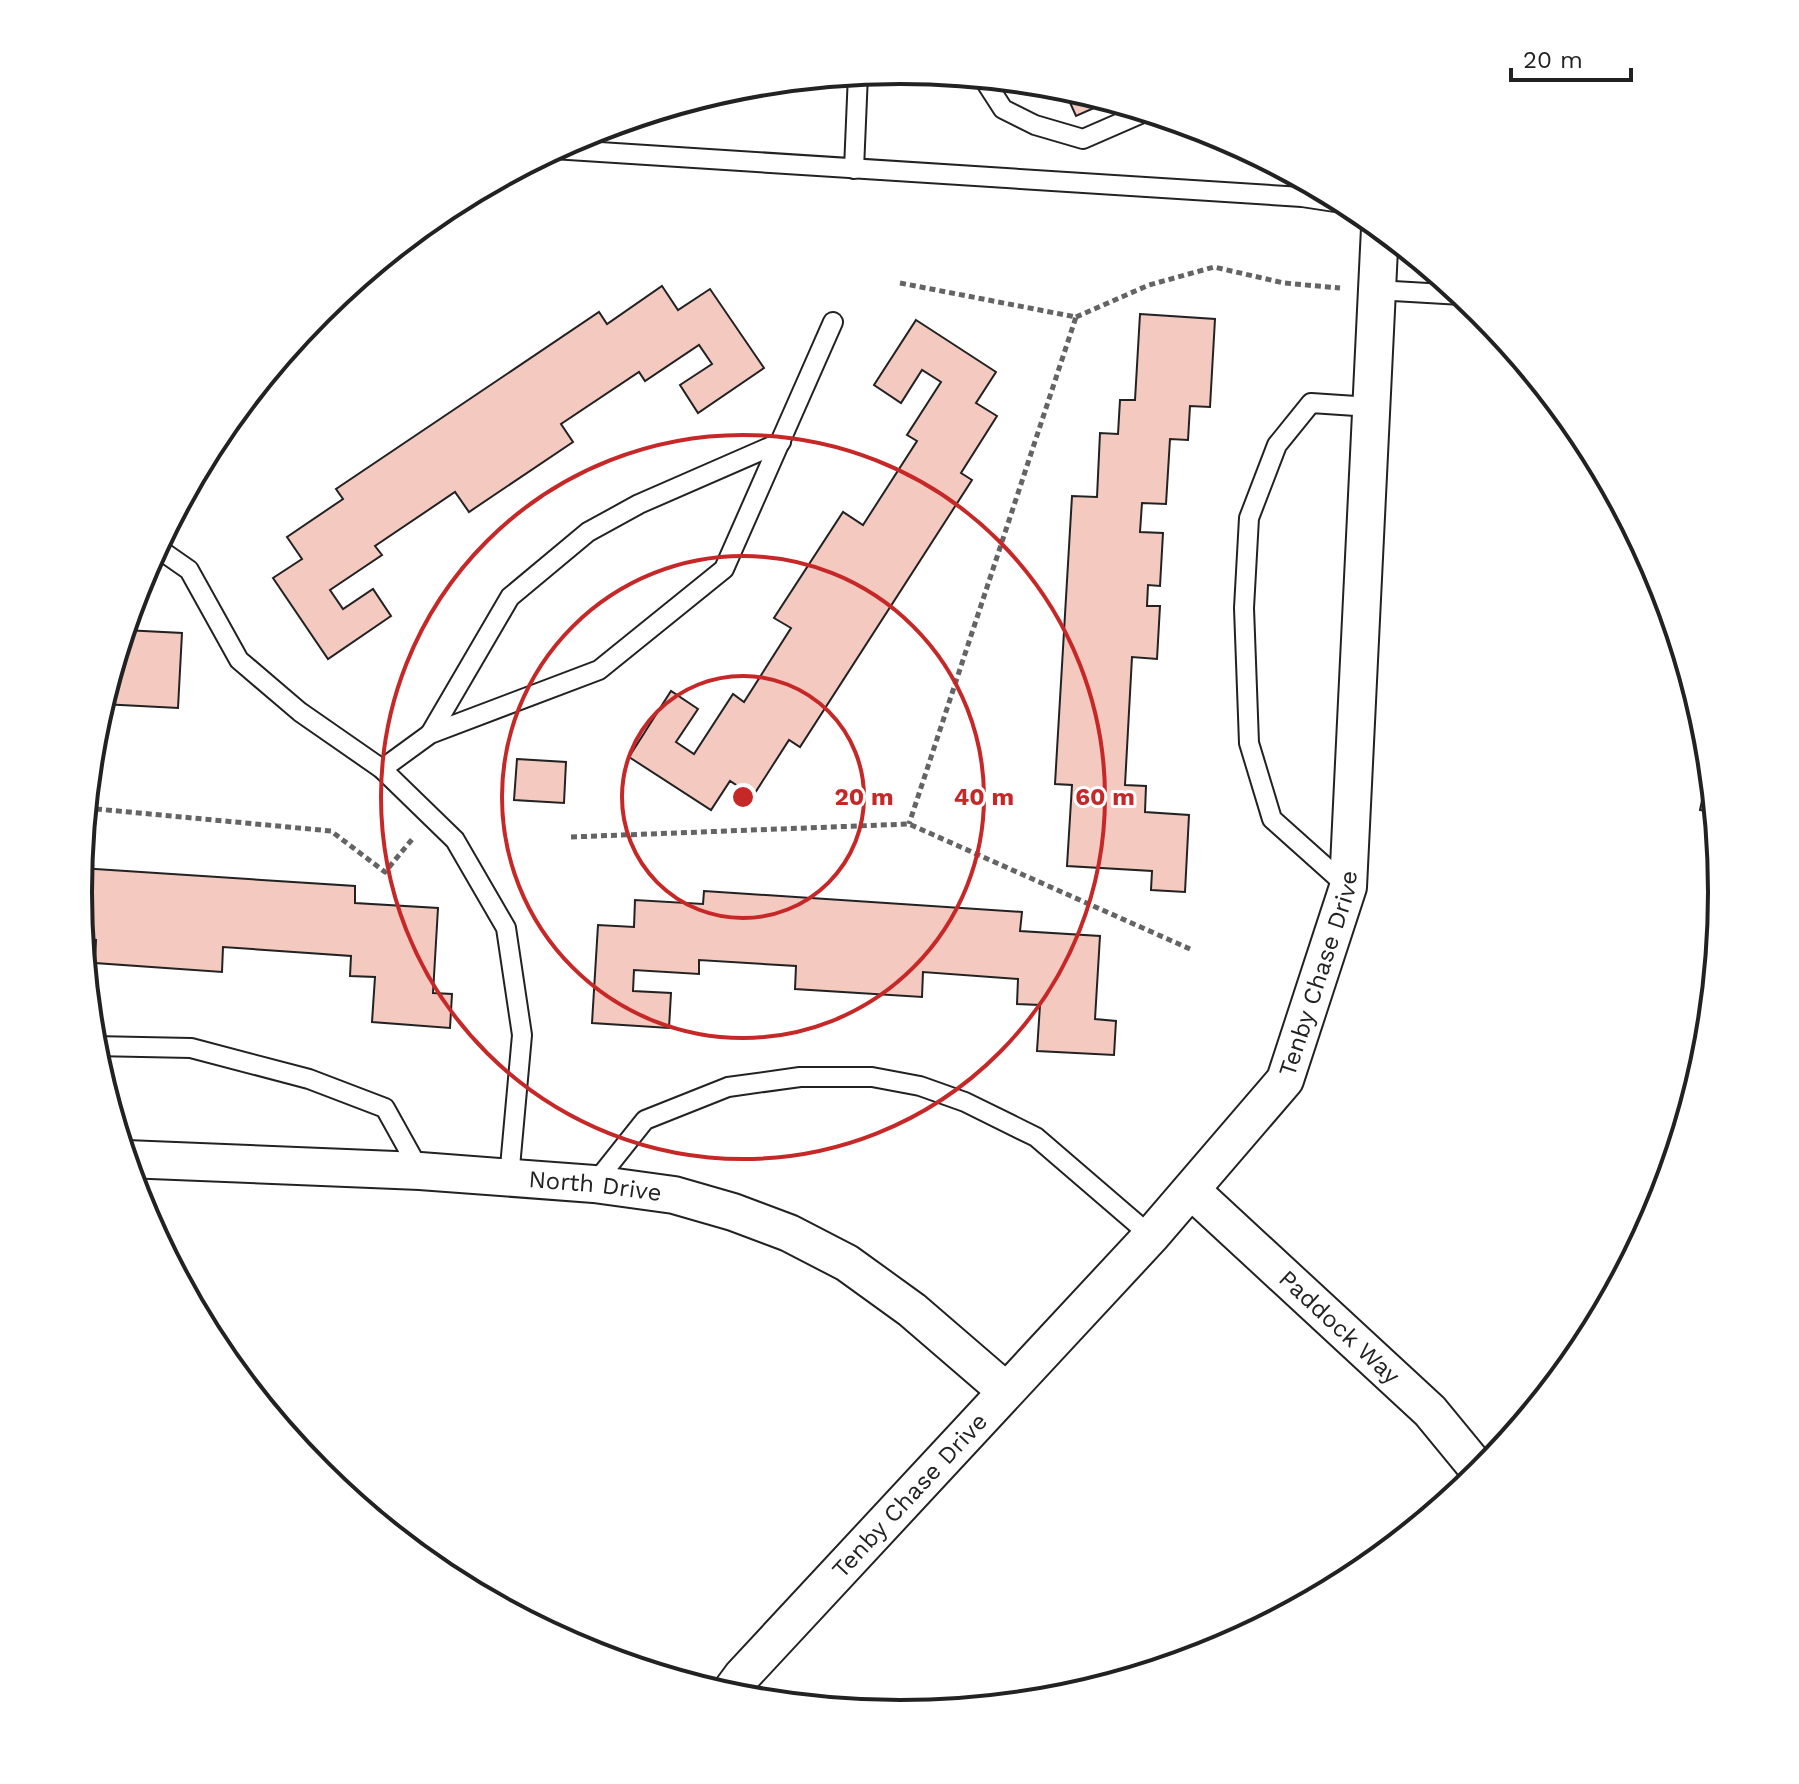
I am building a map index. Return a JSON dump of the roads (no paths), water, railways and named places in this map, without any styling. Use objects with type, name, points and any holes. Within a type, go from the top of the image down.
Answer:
[{"type":"street","name":"Tenby Chase Drive","points":[[737,1683],[1151,1236],[1285,1080],[1348,887],[1379,242]]},
{"type":"street","name":"North Drive","points":[[137,1159],[420,1171],[594,1184],[674,1195],[789,1233],[847,1263],[912,1310],[1006,1391]]},
{"type":"street","name":"Paddock Way","points":[[1191,1190],[1430,1411],[1472,1462]]},
{"type":"lane","points":[[854,169],[858,86]]},
{"type":"lane","points":[[991,90],[1003,109],[1035,125],[1083,139],[1130,118]]},
{"type":"lane","points":[[579,151],[1315,199]]},
{"type":"lane","points":[[1376,290],[1442,294]]},
{"type":"lane","points":[[382,769],[430,734],[599,670],[724,569],[833,322]]},
{"type":"lane","points":[[1348,887],[1272,819],[1249,743],[1244,608],[1249,518],[1277,445],[1311,403],[1371,407]]},
{"type":"lane","points":[[430,734],[510,597],[521,587],[588,532],[639,504],[781,442]]},
{"type":"lane","points":[[166,554],[189,570],[239,660],[300,712],[382,769],[455,840],[506,928],[522,1035],[509,1178]]},
{"type":"lane","points":[[106,1046],[191,1048],[309,1079],[385,1108],[420,1171]]},
{"type":"lane","points":[[594,1184],[645,1120],[728,1087],[800,1077],[872,1077],[920,1086],[965,1102],[1036,1137],[1151,1236]]}]
